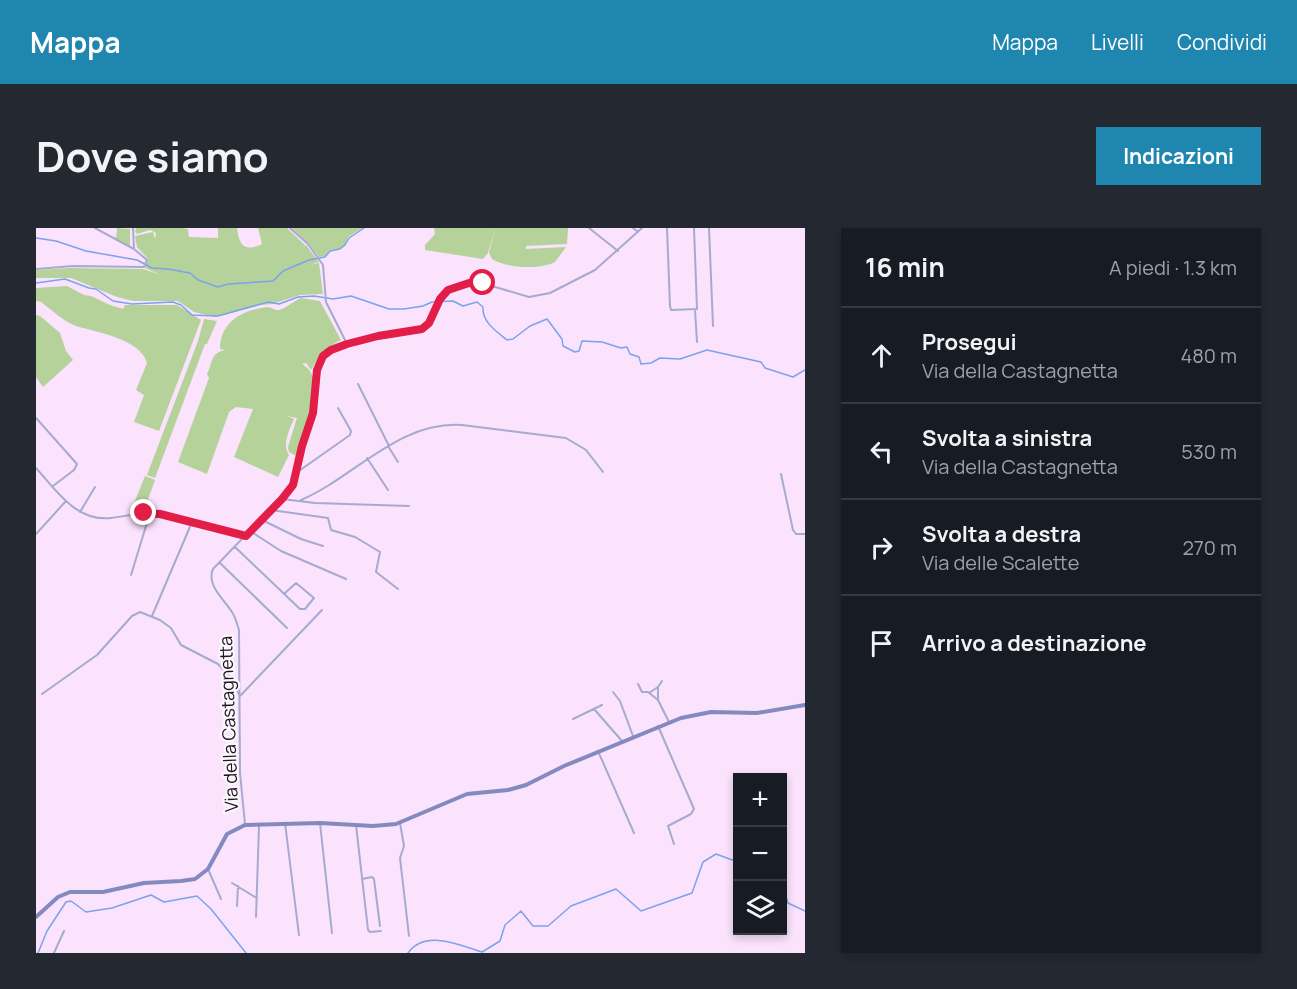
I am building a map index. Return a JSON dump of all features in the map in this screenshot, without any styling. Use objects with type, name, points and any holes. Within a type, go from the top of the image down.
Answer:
[{"type":"main road","points":[[36,916],[60,896],[72,891],[99,892],[144,883],[189,880],[200,876],[208,869],[225,836],[233,829],[245,825],[320,823],[388,825],[400,823],[469,794],[522,787],[598,751],[669,722],[706,713],[753,713],[805,705]]},
{"type":"street","points":[[36,268],[144,267],[147,263],[146,259],[134,249],[95,228]]},
{"type":"street","points":[[133,228],[134,249]]},
{"type":"street","points":[[290,228],[307,242],[324,268],[326,303],[347,344]]},
{"type":"street","points":[[589,228],[618,251]]},
{"type":"street","points":[[633,228],[638,232]]},
{"type":"street","points":[[287,628],[220,563],[291,488],[314,408],[318,364],[328,351],[378,336],[422,329],[429,323],[440,299],[453,288],[476,282],[524,296],[539,296],[588,275],[605,263],[642,228]]},
{"type":"street","points":[[667,228],[671,310],[695,310]]},
{"type":"street","points":[[694,228],[697,342]]},
{"type":"street","points":[[709,228],[713,326]]},
{"type":"street","points":[[358,384],[398,462]]},
{"type":"street","points":[[296,473],[350,435],[351,431],[338,408]]},
{"type":"street","points":[[36,418],[77,465],[53,486]]},
{"type":"street","points":[[301,500],[326,489],[367,458],[388,446],[414,434],[450,425],[565,437],[576,442],[603,472]]},
{"type":"street","points":[[367,458],[388,490]]},
{"type":"street","points":[[36,468],[66,501],[80,512],[105,519],[150,513],[246,536]]},
{"type":"street","points":[[782,474],[793,530],[796,534],[805,534]]},
{"type":"street","points":[[80,512],[95,487]]},
{"type":"street","points":[[282,499],[320,503],[409,506]]},
{"type":"street","points":[[36,534],[66,501]]},
{"type":"street","points":[[272,510],[328,518],[331,530],[356,538],[380,552],[376,571],[398,589]]},
{"type":"street","points":[[131,575],[150,513]]},
{"type":"street","points":[[261,520],[301,539],[323,546]]},
{"type":"street","points":[[152,616],[192,522]]},
{"type":"street","points":[[250,531],[281,551],[346,579]]},
{"type":"street","points":[[235,547],[284,594],[301,610],[314,598],[295,583],[284,594]]},
{"type":"street","name":"Via della Castagnetta","points":[[220,563],[212,571],[211,580],[233,614],[238,626],[240,645],[240,777],[245,825]]},
{"type":"street","points":[[42,694],[97,655],[135,614],[141,612],[170,627],[181,645],[210,659],[222,668],[232,679],[240,696],[322,610]]},
{"type":"street","points":[[649,693],[662,681]]},
{"type":"street","points":[[638,684],[642,692],[649,693],[658,700],[669,722]]},
{"type":"street","points":[[658,687],[658,700]]},
{"type":"street","points":[[613,692],[621,704],[633,736]]},
{"type":"street","points":[[573,719],[602,705]]},
{"type":"street","points":[[594,709],[622,741]]},
{"type":"street","points":[[658,726],[694,809],[690,815],[669,825],[674,844]]},
{"type":"street","points":[[598,751],[634,833]]},
{"type":"street","points":[[256,917],[259,823]]},
{"type":"street","points":[[285,823],[299,934]]},
{"type":"street","points":[[320,823],[332,933]]},
{"type":"street","points":[[400,823],[404,847],[400,858],[409,936]]},
{"type":"street","points":[[356,825],[368,930],[381,932]]},
{"type":"street","points":[[208,869],[221,898]]},
{"type":"street","points":[[362,879],[372,877],[374,879],[380,926]]},
{"type":"street","points":[[232,883],[256,897]]},
{"type":"street","points":[[237,906],[238,886]]},
{"type":"street","points":[[54,953],[64,931]]},
{"type":"green space","points":[[117,228],[130,229],[130,246],[116,239]]},
{"type":"green space","points":[[136,228],[183,228],[188,229],[189,237],[218,238],[218,228],[237,228],[241,243],[251,247],[262,244],[258,228],[287,228],[305,245],[303,247],[306,245],[319,262],[309,265],[319,263],[323,294],[300,295],[215,317],[194,312],[178,301],[133,301],[117,297],[71,278],[36,278],[36,270],[69,268],[143,269],[161,275],[145,268],[148,259],[137,247],[135,236],[153,232],[155,239],[156,233],[150,230],[137,234]]},
{"type":"green space","points":[[292,228],[362,228],[348,237],[345,245],[340,249],[330,250],[325,256],[319,257]]},
{"type":"green space","points":[[434,228],[568,228],[567,244],[526,246],[526,249],[566,247],[555,262],[532,267],[514,266],[492,259],[489,253],[495,229],[488,253],[483,259],[425,250],[425,245],[435,234]]},
{"type":"green space","points":[[67,286],[84,295],[123,309],[125,305],[177,305],[201,320],[159,431],[134,422],[144,395],[136,390],[147,363],[143,355],[127,342],[71,324],[41,302],[36,301],[36,288]]},
{"type":"green space","points":[[301,298],[320,301],[341,340],[324,352],[311,370],[306,363],[302,364],[310,371],[315,394],[310,421],[298,457],[289,452],[288,447],[297,418],[287,416],[294,419],[286,442],[289,455],[278,477],[234,457],[253,409],[236,407],[229,412],[207,474],[178,462],[209,378],[207,374],[213,359],[217,353],[225,350],[220,349],[221,339],[229,324],[250,310],[268,307],[279,310]]},
{"type":"green space","points":[[36,315],[60,333],[66,351],[73,360],[43,387],[36,377]]},
{"type":"green space","points":[[204,319],[217,321],[205,344],[155,478],[147,475],[198,341]]},
{"type":"green space","points":[[145,476],[155,480],[144,510],[131,511]]},
{"type":"waterway","points":[[36,238],[56,241],[86,251],[137,260],[152,268],[190,273],[198,280],[218,287],[228,284],[273,281],[283,271],[309,260],[325,257],[330,251],[340,249],[349,238],[364,228]]},
{"type":"waterway","points":[[36,283],[65,279],[96,289],[113,301],[132,304],[173,302],[181,305],[192,315],[218,316],[268,302],[279,304],[298,297],[314,296],[333,299],[351,296],[389,309],[423,306],[432,302],[453,301],[463,306],[477,302],[483,307],[487,322],[507,340],[513,339],[530,326],[547,319],[562,339],[563,346],[575,352],[579,351],[582,341],[602,342],[621,348],[627,347],[630,354],[639,357],[641,364],[651,363],[660,358],[680,359],[707,350],[761,362],[765,368],[793,377],[805,370]]},
{"type":"waterway","points":[[408,953],[415,946],[433,940],[453,943],[482,952],[500,941],[505,925],[521,911],[533,926],[548,926],[571,906],[616,889],[641,911],[692,893],[703,862],[716,854],[733,860]]},
{"type":"waterway","points":[[38,953],[47,931],[66,902],[71,901],[86,912],[112,908],[151,895],[164,902],[197,896],[211,909],[246,953]]},
{"type":"waterway","points":[[787,900],[788,903],[805,911]]},
{"type":"route","points":[[144,513],[160,514],[246,536],[290,491],[293,485],[313,413],[317,370],[323,356],[347,344],[422,329],[429,323],[440,299],[448,290],[469,283],[483,283]]}]
